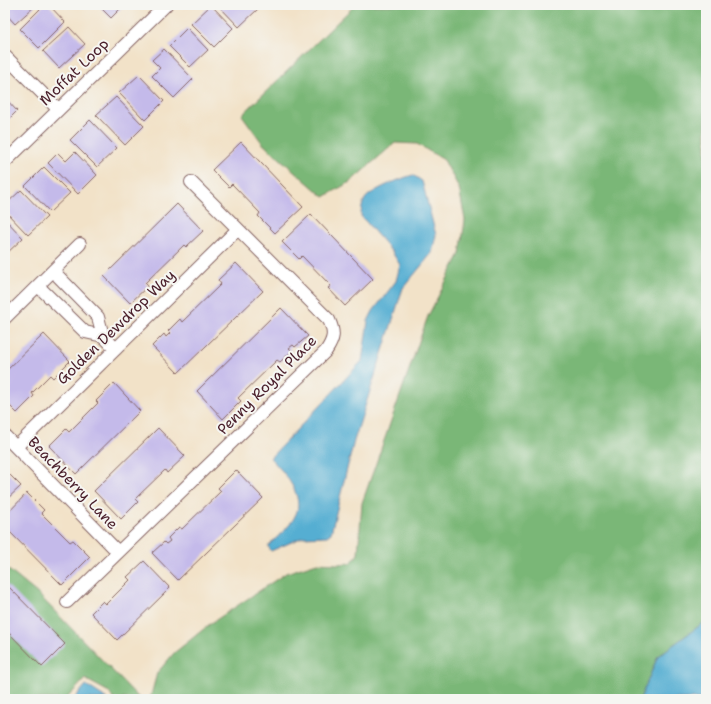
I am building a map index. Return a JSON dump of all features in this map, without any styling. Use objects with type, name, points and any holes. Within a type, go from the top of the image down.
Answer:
[{"type":"street","name":"Moffat Loop","points":[[5,162],[166,5]]},
{"type":"street","points":[[5,56],[58,109]]},
{"type":"street","name":"Penny Royal Place","points":[[67,602],[326,351],[333,340],[334,330],[329,320],[191,182]]},
{"type":"street","name":"Golden Dewdrop Way","points":[[16,447],[238,229]]},
{"type":"street","points":[[5,318],[80,244]]},
{"type":"street","points":[[53,271],[98,317],[103,336],[116,349]]},
{"type":"street","points":[[38,286],[85,332],[103,336]]},
{"type":"street","points":[[65,312],[80,298]]},
{"type":"street","points":[[79,326],[93,312]]},
{"type":"street","name":"Beachberry Lane","points":[[5,436],[118,552]]},
{"type":"green space","points":[[355,5],[706,5],[706,621],[658,656],[640,699],[150,699],[157,673],[174,653],[210,624],[286,573],[317,563],[351,563],[358,554],[362,503],[428,316],[460,254],[465,220],[459,188],[444,160],[417,144],[395,143],[350,182],[324,197],[263,144],[242,115]]},
{"type":"green space","points":[[5,567],[38,594],[140,699],[113,699],[109,692],[85,679],[66,699],[5,699]]},
{"type":"water","points":[[413,175],[422,181],[436,235],[432,253],[403,288],[354,441],[331,533],[327,536],[303,537],[271,551],[268,546],[287,528],[293,520],[298,508],[298,500],[292,484],[270,458],[362,361],[368,321],[373,311],[396,281],[400,265],[392,252],[361,216],[363,203],[368,196],[380,188]]},
{"type":"water","points":[[706,621],[706,699],[640,699],[658,656]]},
{"type":"water","points":[[86,685],[106,698],[106,699],[74,699]]},
{"type":"building","points":[[12,5],[36,5],[15,24],[5,13]]},
{"type":"building","points":[[44,5],[49,5],[65,22],[39,48],[20,29]]},
{"type":"building","points":[[98,5],[124,5],[111,18]]},
{"type":"building","points":[[211,5],[233,28],[214,47],[191,24]]},
{"type":"building","points":[[218,5],[256,5],[259,8],[239,27]]},
{"type":"building","points":[[69,27],[85,44],[59,68],[43,51]]},
{"type":"building","points":[[187,28],[208,50],[190,67],[169,46]]},
{"type":"building","points":[[164,49],[193,79],[174,98],[152,76],[160,68],[152,60]]},
{"type":"building","points":[[139,75],[164,101],[145,120],[119,93]]},
{"type":"building","points":[[116,97],[144,126],[125,145],[96,115]]},
{"type":"building","points":[[5,98],[17,111],[5,123]]},
{"type":"building","points":[[90,120],[117,148],[97,167],[70,140]]},
{"type":"building","points":[[241,142],[303,207],[275,233],[258,216],[260,213],[232,184],[229,187],[212,170]]},
{"type":"building","points":[[75,152],[97,175],[78,194],[48,163],[58,153],[66,161]]},
{"type":"building","points":[[44,167],[70,193],[50,212],[25,186]]},
{"type":"building","points":[[21,190],[47,217],[28,235],[5,211],[5,205]]},
{"type":"building","points":[[177,204],[203,231],[186,247],[184,245],[145,283],[148,286],[130,303],[104,276]]},
{"type":"building","points":[[311,214],[373,279],[345,306],[328,288],[331,286],[302,256],[299,259],[282,242]]},
{"type":"building","points":[[5,219],[23,238],[5,255]]},
{"type":"building","points":[[236,263],[263,291],[178,373],[152,346],[164,334],[166,337],[170,333],[168,331],[180,319],[182,322],[221,284],[218,280]]},
{"type":"building","points":[[281,308],[308,336],[295,347],[293,345],[289,348],[292,351],[280,362],[277,360],[238,398],[241,401],[223,419],[197,391]]},
{"type":"building","points":[[44,334],[70,361],[53,378],[50,375],[32,393],[34,396],[17,413],[5,401],[5,372]]},
{"type":"building","points":[[114,383],[140,411],[76,474],[49,446],[66,429],[69,432],[98,403],[96,401]]},
{"type":"building","points":[[158,428],[185,456],[167,473],[165,470],[135,499],[138,502],[121,519],[94,491]]},
{"type":"building","points":[[5,470],[21,486],[5,501]]},
{"type":"building","points":[[236,470],[263,498],[178,580],[152,553],[164,542],[166,544],[170,541],[168,538],[179,527],[182,529],[221,491],[218,488]]},
{"type":"building","points":[[27,493],[44,510],[41,513],[70,542],[73,540],[90,557],[62,585],[5,527],[5,516]]},
{"type":"building","points":[[144,561],[170,588],[117,640],[91,613],[103,601],[106,604],[130,580],[127,577]]},
{"type":"building","points":[[5,583],[65,644],[42,667],[5,629]]}]
